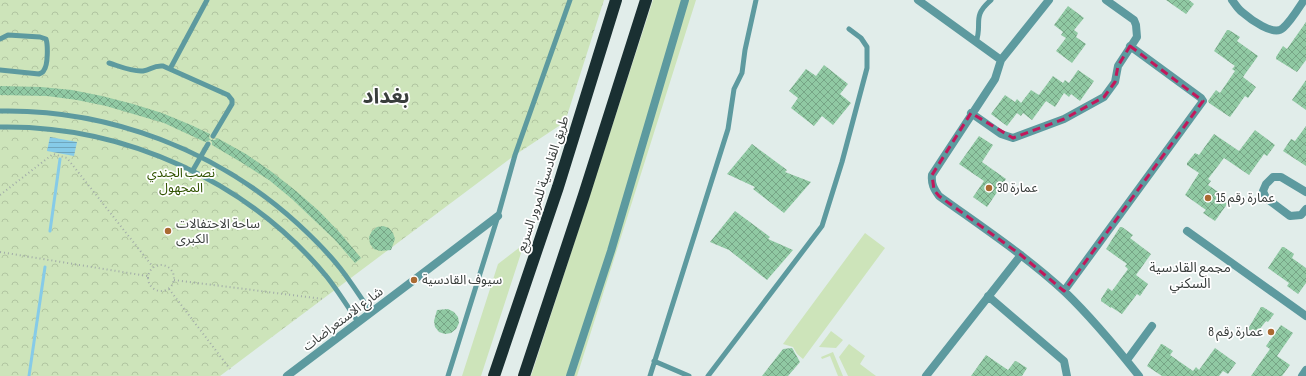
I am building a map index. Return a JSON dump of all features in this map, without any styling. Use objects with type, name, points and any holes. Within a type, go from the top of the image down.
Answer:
[{"type":"highway","name":"طريق القادسية للمرور السريع","points":[[494,376],[558,187],[616,0]]},
{"type":"highway","points":[[524,376],[587,187],[646,0]]},
{"type":"street","points":[[570,376],[611,251],[685,0]]},
{"type":"street","points":[[918,0],[1001,60]]},
{"type":"street","points":[[1049,0],[1001,60],[994,79],[932,175],[934,190],[939,196],[1022,255],[1064,291],[1101,329],[1139,376]]},
{"type":"street","points":[[971,114],[1001,134],[1013,138],[1064,119],[1104,97],[1115,82],[1118,66],[1137,37],[1134,20],[1106,0]]},
{"type":"street","points":[[1232,0],[1242,12],[1258,24],[1274,31],[1278,31],[1283,28],[1304,0]]},
{"type":"street","points":[[1064,291],[1203,101],[1130,46]]},
{"type":"street","points":[[1306,192],[1282,177],[1273,177],[1266,184],[1263,191],[1266,198],[1290,216],[1302,215],[1306,209]]},
{"type":"street","name":"شارع الاستعراضات","points":[[286,376],[498,216]]},
{"type":"street","points":[[1187,231],[1306,316]]},
{"type":"street","points":[[926,376],[1022,255]]},
{"type":"street","points":[[988,296],[1064,361],[1067,376]]},
{"type":"street","points":[[1127,360],[1152,326]]},
{"type":"street","points":[[1302,376],[1306,370]]},
{"type":"lane","points":[[170,69],[207,0]]},
{"type":"lane","points":[[448,376],[498,216],[515,155],[570,0]]},
{"type":"lane","points":[[650,376],[728,129],[734,89],[742,73],[745,50],[756,0]]},
{"type":"lane","points":[[976,42],[979,34],[979,16],[983,8],[991,0]]},
{"type":"lane","points":[[708,376],[822,226],[842,162],[867,68],[867,47],[861,38],[849,29]]},
{"type":"lane","points":[[0,39],[8,35],[32,36],[44,38],[47,43],[46,66],[39,74],[0,70]]},
{"type":"lane","points":[[109,63],[140,71],[149,70],[153,66],[158,65],[231,97],[232,104],[213,136]]},
{"type":"lane","points":[[0,111],[27,111],[87,118],[145,133],[201,156],[252,187],[298,224],[339,268],[371,312]]},
{"type":"lane","points":[[0,127],[26,126],[84,133],[140,148],[193,170],[242,200],[287,236],[327,278],[358,322]]},
{"type":"lane","points":[[193,170],[208,144]]},
{"type":"lane","points":[[654,361],[689,376]]},
{"type":"path","points":[[0,195],[53,154],[67,158],[153,267]]},
{"type":"path","points":[[0,252],[147,276]]},
{"type":"path","points":[[160,265],[168,267],[173,272],[174,280],[169,289],[161,292],[154,290],[148,284],[147,276],[153,267],[160,265]]},
{"type":"path","points":[[174,280],[322,299]]},
{"type":"path","points":[[169,289],[230,369]]},
{"type":"highlighted area","points":[[1130,46],[1203,101],[1064,291],[1021,255],[939,196],[934,190],[932,175],[971,113],[1013,138],[1064,119],[1104,97],[1115,82],[1118,66]]},
{"type":"green space","name":"نصب الجندي المجهول","points":[[0,0],[604,0],[565,122],[515,155],[220,376],[0,376]]},
{"type":"green space","points":[[653,0],[696,0],[577,376],[531,376]]},
{"type":"green space","points":[[865,233],[885,248],[803,359],[797,354],[793,347],[783,344]]},
{"type":"green space","points":[[524,244],[481,376],[462,376],[498,264]]},
{"type":"green space","points":[[831,331],[843,340],[836,348],[819,347]]},
{"type":"green space","points":[[849,344],[865,356],[860,364],[876,376],[848,376],[839,357]]},
{"type":"green space","points":[[833,352],[843,376],[838,376],[830,356],[822,359],[821,357]]},
{"type":"water","points":[[50,137],[77,142],[74,156],[47,151]]},
{"type":"building","points":[[1166,0],[1189,0],[1194,4],[1186,14]]},
{"type":"building","points":[[1068,6],[1084,18],[1074,30],[1078,33],[1076,37],[1086,44],[1072,63],[1056,51],[1066,38],[1061,35],[1063,32],[1054,25]]},
{"type":"building","points":[[1306,22],[1306,60],[1297,72],[1276,59],[1276,57],[1283,46],[1287,49]]},
{"type":"building","points":[[1227,30],[1240,37],[1237,41],[1258,56],[1243,77],[1256,87],[1248,98],[1245,96],[1230,117],[1208,101],[1216,90],[1220,93],[1235,71],[1232,69],[1235,66],[1214,51]]},
{"type":"building","points":[[824,65],[848,84],[840,94],[851,103],[833,125],[822,116],[814,126],[791,108],[798,98],[789,91],[806,69],[816,76]]},
{"type":"building","points":[[1078,70],[1094,81],[1080,101],[1071,94],[1069,97],[1064,93],[1055,107],[1046,101],[1032,120],[1023,113],[1021,116],[1017,113],[1007,126],[991,114],[1005,95],[1015,102],[1017,99],[1021,103],[1031,90],[1039,95],[1053,76],[1063,83],[1065,80],[1069,83]]},
{"type":"building","points":[[1306,80],[1306,110],[1292,100]]},
{"type":"building","points":[[0,86],[41,87],[72,90],[102,96],[162,113],[210,134],[209,138],[211,140],[215,140],[217,138],[246,154],[296,191],[319,211],[361,258],[355,263],[335,240],[292,199],[269,180],[212,145],[210,140],[205,142],[164,123],[106,106],[47,96],[0,95]]},
{"type":"building","points":[[1306,126],[1306,166],[1283,151],[1291,139],[1295,141]]},
{"type":"building","points":[[1255,130],[1275,145],[1267,156],[1264,154],[1249,175],[1224,158],[1208,179],[1211,181],[1208,185],[1230,200],[1215,221],[1203,213],[1206,210],[1185,195],[1199,173],[1187,165],[1187,163],[1195,153],[1199,155],[1214,134],[1239,151]]},
{"type":"building","points":[[979,136],[993,145],[982,162],[1006,179],[987,207],[973,197],[984,181],[959,164]]},
{"type":"building","points":[[752,144],[787,170],[785,172],[811,182],[784,213],[753,189],[755,187],[727,174]]},
{"type":"building","points":[[735,211],[770,237],[768,239],[793,250],[767,280],[729,250],[710,242]]},
{"type":"building","points":[[383,226],[389,228],[395,239],[391,250],[380,251],[374,249],[370,244],[369,237],[372,231],[377,227]]},
{"type":"building","points":[[1120,227],[1133,235],[1130,238],[1151,254],[1136,275],[1148,284],[1140,296],[1137,294],[1122,314],[1101,301],[1108,288],[1112,291],[1128,269],[1125,266],[1127,264],[1106,249]]},
{"type":"building","points":[[1282,247],[1294,254],[1292,258],[1306,268],[1306,283],[1298,294],[1287,286],[1289,283],[1268,268]]},
{"type":"building","points":[[1261,307],[1274,314],[1268,322],[1266,321],[1256,334],[1248,329]]},
{"type":"building","points":[[448,309],[454,312],[458,317],[459,323],[456,329],[451,333],[445,334],[439,332],[435,327],[434,321],[437,310]]},
{"type":"building","points":[[1281,325],[1293,333],[1277,356],[1290,365],[1282,376],[1251,376],[1270,349],[1266,346]]},
{"type":"building","points":[[1161,344],[1173,351],[1170,355],[1193,371],[1196,367],[1199,370],[1215,348],[1236,363],[1228,374],[1223,371],[1219,376],[1162,376],[1147,366]]},
{"type":"building","points":[[792,348],[800,362],[788,376],[762,376],[783,349]]},
{"type":"building","points":[[986,355],[1008,370],[1015,361],[1027,368],[1022,376],[971,376]]},
{"type":"waterway","points":[[50,231],[60,159]]},
{"type":"waterway","points":[[29,376],[45,267]]},
{"type":"place","name":"عمارة 30","points":[[989,188]]},
{"type":"place","name":"عمارة رقم 15","points":[[1208,198]]},
{"type":"place","name":"ساحة الاحتفالات الكبرى","points":[[168,231]]},
{"type":"place","name":"سيوف القادسية","points":[[414,280]]},
{"type":"place","name":"عمارة رقم 8","points":[[1271,332]]},
{"type":"district","name":"بغداد","points":[[386,96]]},
{"type":"district","name":"مجمع القادسية السكني","points":[[1190,276]]}]
